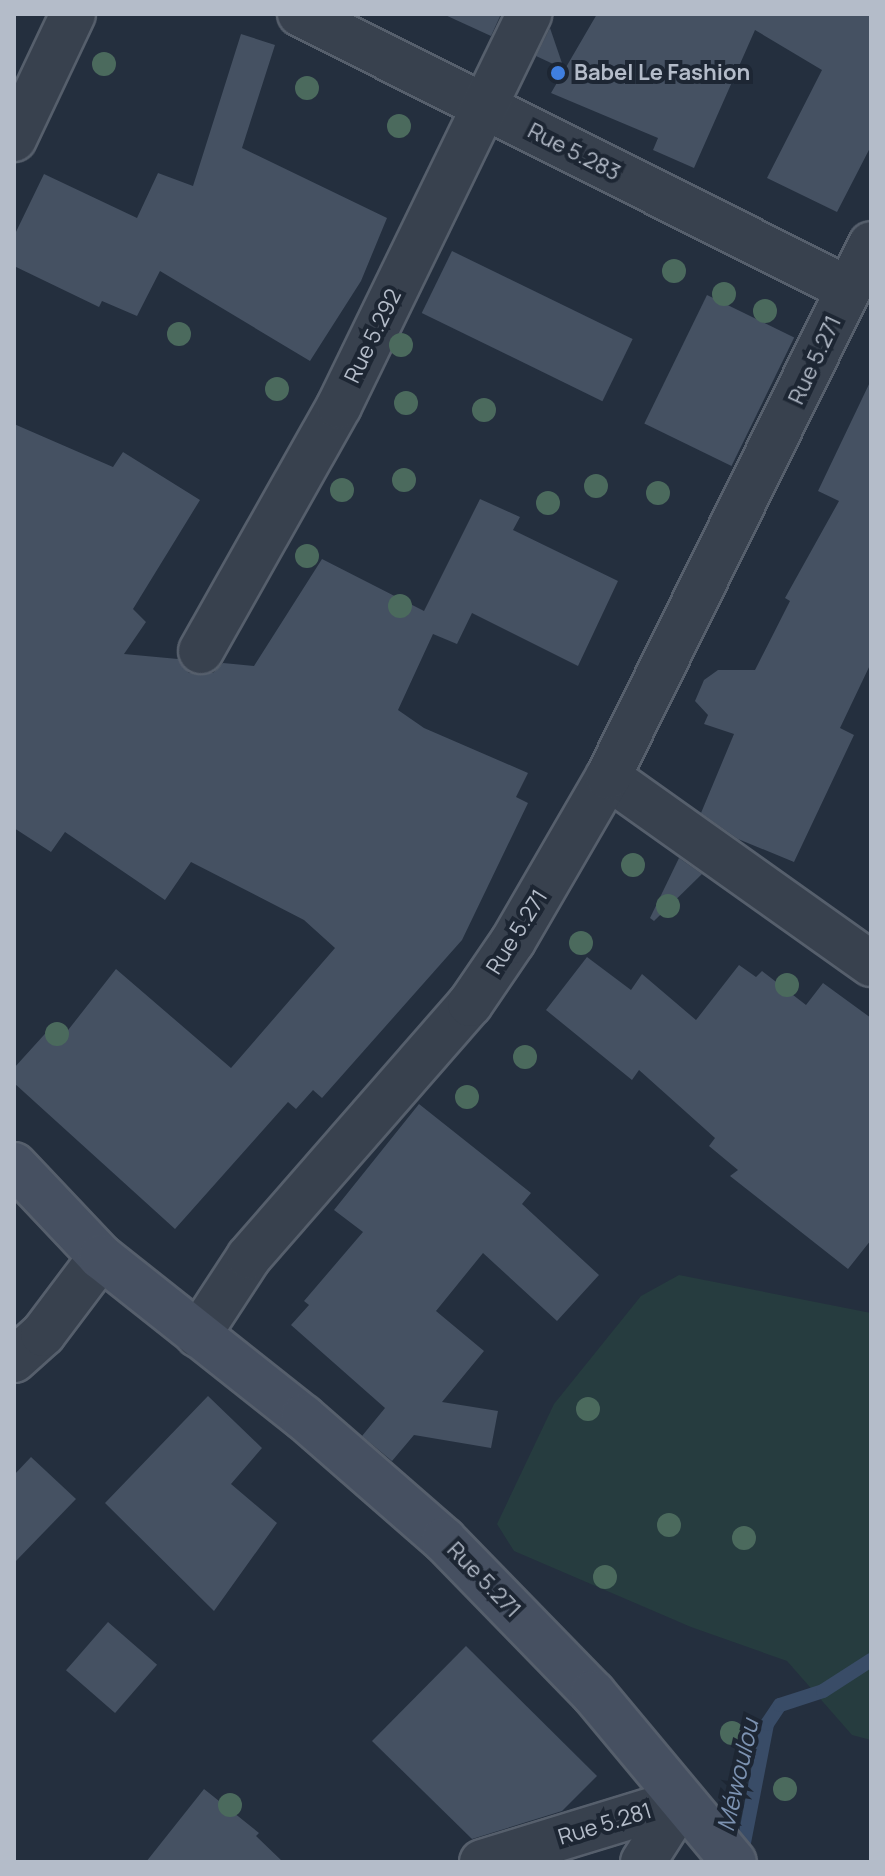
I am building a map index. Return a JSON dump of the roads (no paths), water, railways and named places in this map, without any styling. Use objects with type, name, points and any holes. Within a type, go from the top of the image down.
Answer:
[{"type":"street","points":[[14,139],[73,14]]},
{"type":"street","name":"Rue 5.283","points":[[300,14],[848,289]]},
{"type":"street","name":"Rue 5.292","points":[[201,651],[339,406],[529,14]]},
{"type":"street","name":"Rue 5.271","points":[[198,1335],[249,1257],[470,1004],[608,777],[871,244]]},
{"type":"street","points":[[608,777],[871,964]]},
{"type":"street","name":"Rue 5.271","points":[[14,1165],[101,1257],[303,1417],[444,1540],[593,1693],[734,1862]]},
{"type":"street","points":[[14,1360],[43,1334],[101,1257]]},
{"type":"street","points":[[643,1862],[682,1801]]},
{"type":"street","name":"Rue 5.281","points":[[482,1862],[682,1801]]},
{"type":"waterway","name":"Méwoulou","points":[[741,1858],[767,1724],[780,1705],[823,1691],[871,1660]]},
{"type":"place","name":"Babel Le Fashion","points":[[558,73]]}]
